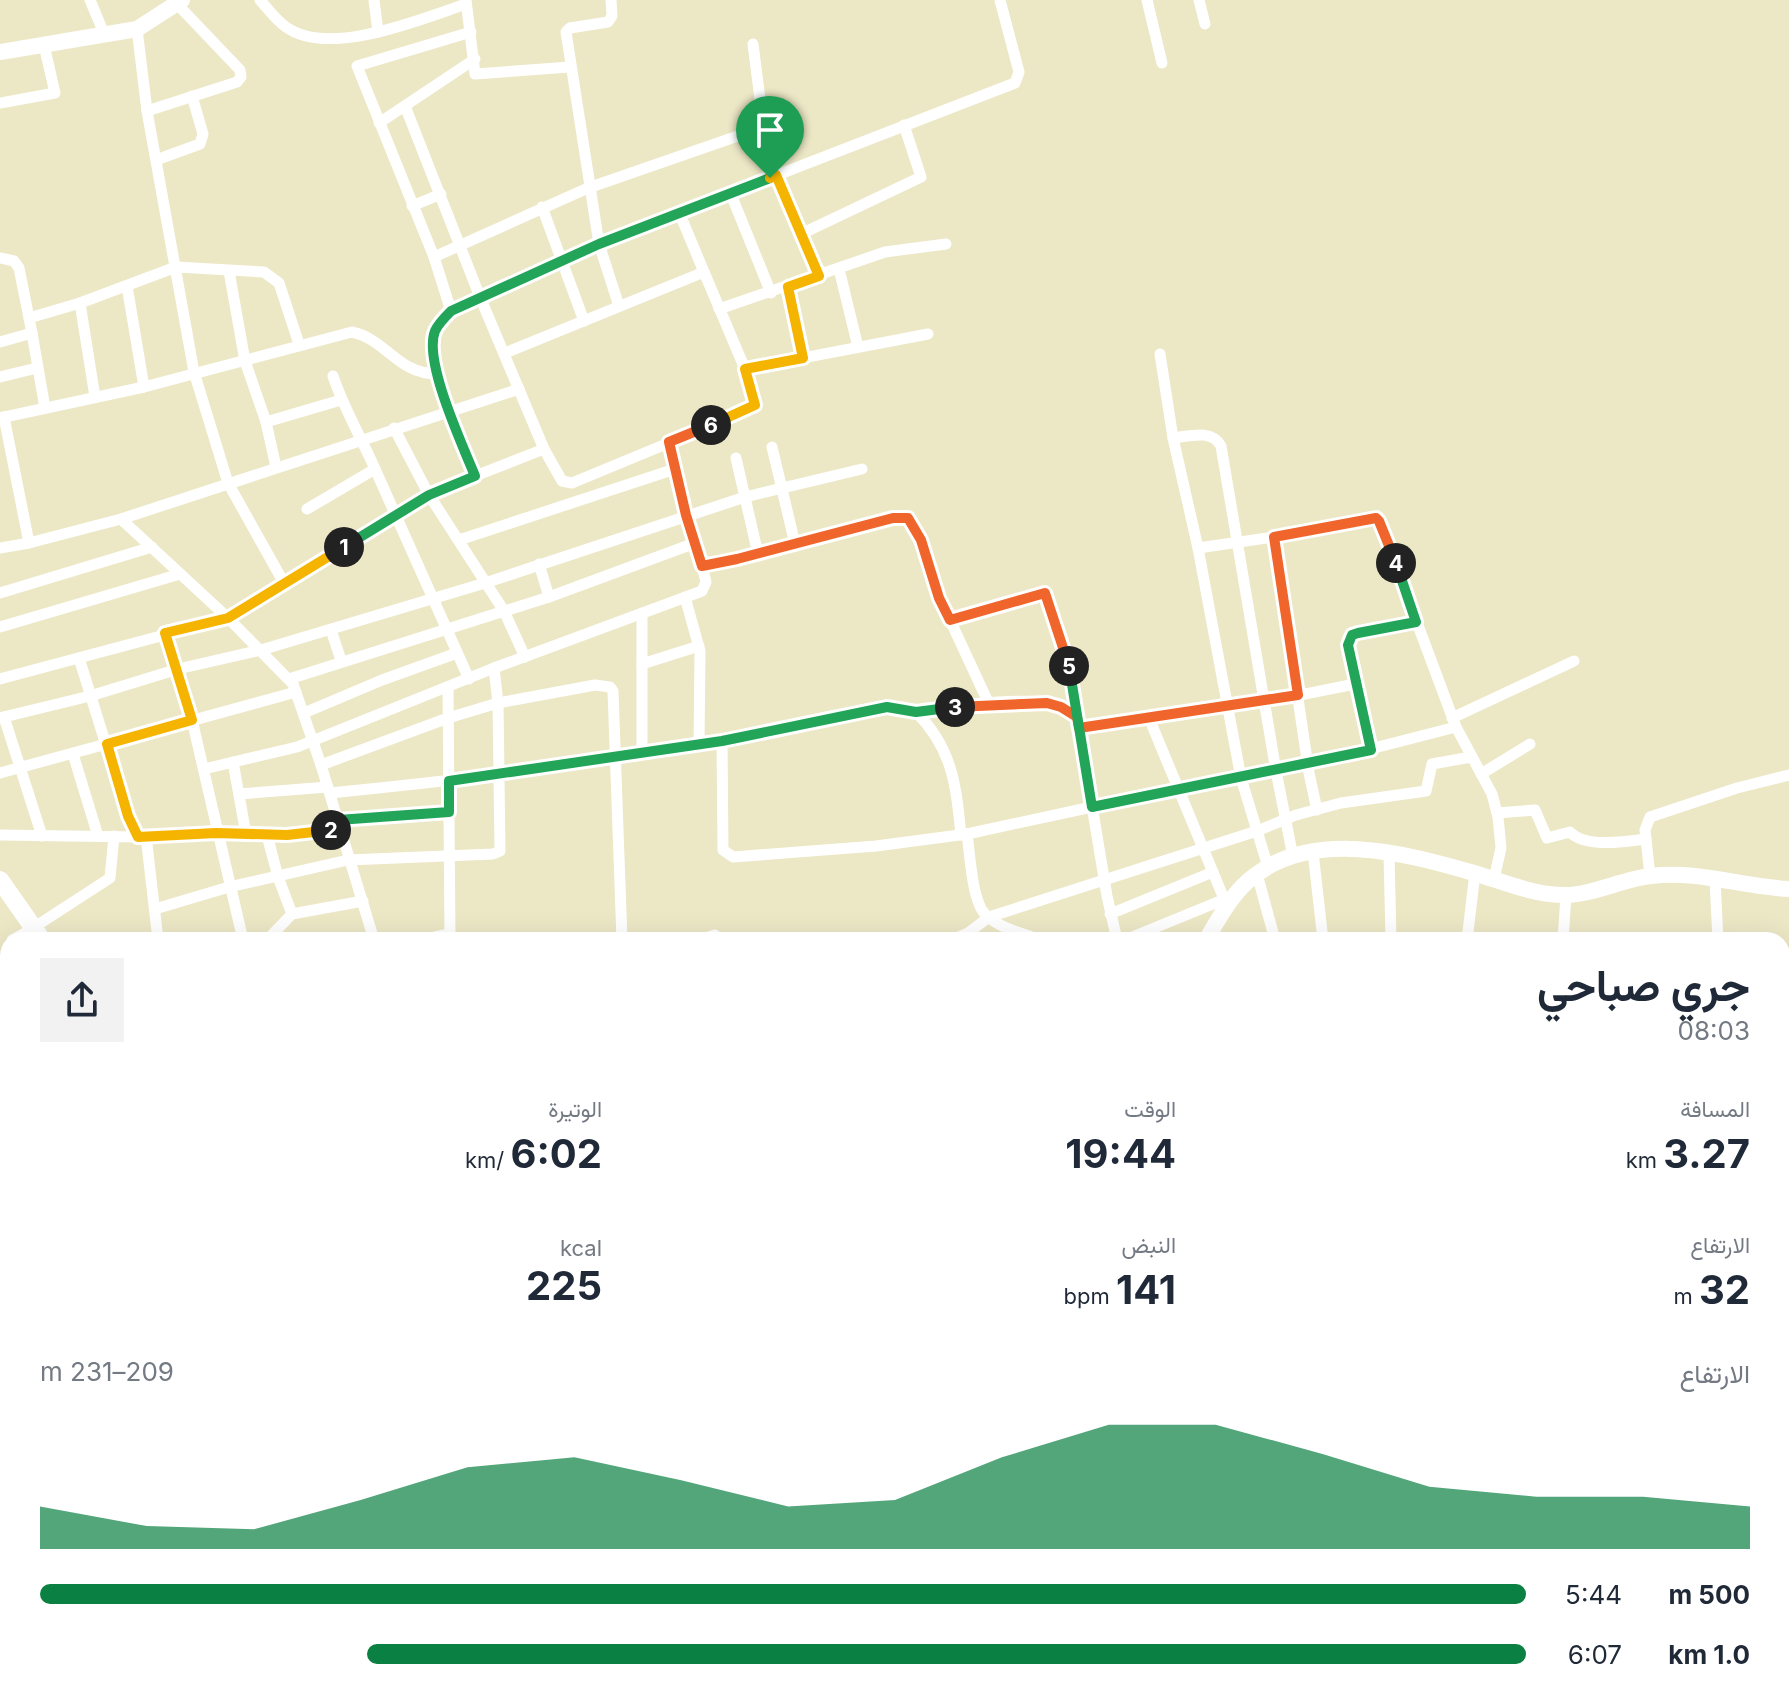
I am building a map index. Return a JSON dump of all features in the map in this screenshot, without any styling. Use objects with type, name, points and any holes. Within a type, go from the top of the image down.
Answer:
[{"type":"main road","points":[[0,880],[23,932]]},
{"type":"main road","points":[[0,900],[22,932]]},
{"type":"street","points":[[90,0],[105,36]]},
{"type":"street","points":[[260,0],[286,27],[302,35],[342,39],[378,32],[466,2],[475,74],[570,67]]},
{"type":"street","points":[[374,0],[378,32]]},
{"type":"street","points":[[611,0],[612,16],[608,22],[568,30],[570,67],[588,188],[599,244],[619,306]]},
{"type":"street","points":[[475,476],[437,374],[434,337],[451,311],[599,244],[1015,83],[1019,72],[1000,0]]},
{"type":"street","points":[[1147,0],[1162,63]]},
{"type":"street","points":[[1199,0],[1205,24]]},
{"type":"street","points":[[0,52],[137,29],[180,2],[240,70],[241,77],[237,82],[147,111]]},
{"type":"street","points":[[137,29],[147,111],[194,372],[228,483],[284,583]]},
{"type":"street","points":[[451,311],[434,257],[357,66],[471,32]]},
{"type":"street","points":[[753,44],[773,176],[819,276]]},
{"type":"street","points":[[0,103],[55,93],[44,45]]},
{"type":"street","points":[[379,123],[475,59]]},
{"type":"street","points":[[156,160],[200,144],[203,134],[192,96]]},
{"type":"street","points":[[405,106],[544,449],[559,477],[572,483],[753,408],[755,396],[745,369],[679,212]]},
{"type":"street","points":[[801,234],[921,177],[904,125]]},
{"type":"street","points":[[434,257],[588,188],[764,127]]},
{"type":"street","points":[[730,192],[771,293]]},
{"type":"street","points":[[412,206],[441,194]]},
{"type":"street","points":[[542,207],[584,321]]},
{"type":"street","points":[[719,309],[885,252],[946,244]]},
{"type":"street","points":[[0,258],[14,261],[19,268],[45,408]]},
{"type":"street","points":[[29,318],[80,303],[176,267],[264,272],[279,283],[299,344]]},
{"type":"street","points":[[839,269],[858,347]]},
{"type":"street","points":[[229,271],[245,361],[266,422],[276,467]]},
{"type":"street","points":[[505,353],[704,272]]},
{"type":"street","points":[[127,286],[144,387]]},
{"type":"street","points":[[788,287],[803,358]]},
{"type":"street","points":[[80,303],[95,397]]},
{"type":"street","points":[[29,543],[2,418],[144,387],[352,332],[362,334],[407,368],[421,374],[437,374]]},
{"type":"street","points":[[0,342],[32,333]]},
{"type":"street","points":[[745,369],[928,334]]},
{"type":"street","points":[[1160,354],[1173,438],[1198,548],[1241,778],[1257,831],[1274,932]]},
{"type":"street","points":[[0,377],[37,368]]},
{"type":"street","points":[[333,376],[393,517],[469,679]]},
{"type":"street","points":[[0,548],[121,519],[519,389]]},
{"type":"street","points":[[266,422],[341,400]]},
{"type":"street","points":[[394,428],[429,495],[504,611],[525,657]]},
{"type":"street","points":[[1173,438],[1208,435],[1219,441],[1293,857]]},
{"type":"street","points":[[204,769],[283,751],[702,591],[705,587],[702,566],[669,442]]},
{"type":"street","points":[[772,447],[795,544]]},
{"type":"street","points":[[0,679],[228,618],[429,495],[544,449]]},
{"type":"street","points":[[736,458],[758,554]]},
{"type":"street","points":[[0,467],[13,465]]},
{"type":"street","points":[[307,509],[375,469]]},
{"type":"street","points":[[459,540],[675,469]]},
{"type":"street","points":[[42,836],[2,717],[331,630],[745,497],[862,469]]},
{"type":"street","points":[[702,566],[893,518],[908,518],[921,540],[939,598],[989,704]]},
{"type":"street","points":[[121,519],[289,679],[304,713],[372,932]]},
{"type":"street","points":[[1198,548],[1378,519],[1454,723],[1492,794],[1501,857],[1494,879]]},
{"type":"street","points":[[1274,537],[1317,810]]},
{"type":"street","points":[[289,679],[341,660],[549,597],[695,543]]},
{"type":"street","points":[[0,593],[152,547]]},
{"type":"street","points":[[539,564],[549,597]]},
{"type":"street","points":[[0,627],[180,574]]},
{"type":"street","points":[[950,620],[1039,593],[1046,594],[1067,656],[1115,932]]},
{"type":"street","points":[[685,597],[699,646],[699,745]]},
{"type":"street","points":[[642,613],[642,754]]},
{"type":"street","points":[[1371,750],[1348,645],[1352,635],[1416,622]]},
{"type":"street","points":[[331,630],[341,660]]},
{"type":"street","points":[[165,633],[192,720],[241,932]]},
{"type":"street","points":[[642,664],[699,646]]},
{"type":"street","points":[[304,713],[457,653]]},
{"type":"street","points":[[79,658],[128,816],[142,836],[157,932]]},
{"type":"street","points":[[722,741],[723,850],[727,855],[876,846],[964,835],[1371,750],[1454,723],[1574,661]]},
{"type":"street","points":[[155,909],[229,887],[348,860],[493,854],[500,851],[498,703],[494,668]]},
{"type":"street","points":[[239,794],[329,790],[497,775],[722,741],[887,707],[916,712],[989,704],[1047,703],[1061,707],[1078,722],[1149,718],[1265,702],[1355,684]]},
{"type":"street","points":[[321,765],[498,703],[606,685],[613,691],[622,932]]},
{"type":"street","points":[[448,687],[450,932]]},
{"type":"street","points":[[0,773],[296,692]]},
{"type":"street","points":[[916,712],[934,731],[950,762],[977,899],[983,912],[1006,932]]},
{"type":"street","points":[[1149,718],[1226,902]]},
{"type":"street","points":[[1481,774],[1530,744]]},
{"type":"street","points":[[73,754],[98,836]]},
{"type":"street","points":[[969,932],[989,917],[1317,810],[1376,796],[1426,791],[1432,764],[1471,757]]},
{"type":"street","points":[[233,762],[246,834]]},
{"type":"street","points":[[1650,876],[1646,822],[1656,814],[1789,775]]},
{"type":"street","points":[[1497,813],[1535,810],[1547,838],[1571,832],[1576,839],[1586,841],[1646,839]]},
{"type":"street","points":[[0,835],[306,834],[339,824],[449,812]]},
{"type":"street","points":[[267,835],[292,914]]},
{"type":"street","points":[[32,932],[110,878],[114,836]]},
{"type":"street","points":[[1210,932],[1226,902],[1262,870],[1313,852],[1361,849],[1475,873],[1535,892],[1566,896],[1650,876],[1685,876],[1789,889]]},
{"type":"street","points":[[1313,852],[1322,932]]},
{"type":"street","points":[[1389,854],[1391,932]]},
{"type":"street","points":[[1110,914],[1213,872]]},
{"type":"street","points":[[1468,932],[1475,873]]},
{"type":"street","points":[[1715,880],[1718,932]]},
{"type":"street","points":[[1564,932],[1566,896]]},
{"type":"street","points":[[275,932],[292,914],[363,901]]},
{"type":"street","points":[[1146,932],[1226,902]]},
{"type":"route","points":[[770,178],[599,244],[451,311],[434,337],[437,374],[475,476],[429,495],[228,618],[165,633],[192,720],[107,744],[128,816],[138,837],[216,833],[306,834],[340,828],[338,820],[449,812],[449,781],[722,741],[887,707],[916,712],[964,705],[1047,703],[1077,717],[1079,728],[1298,695],[1274,537],[1376,518],[1416,622],[1362,631],[1349,639],[1354,680],[1371,750],[1092,807],[1077,717],[1067,656],[1045,593],[950,620],[939,598],[921,540],[913,524],[903,517],[702,566],[669,442],[753,408],[755,396],[745,369],[803,358],[788,287],[819,276],[776,175],[770,178]]}]
